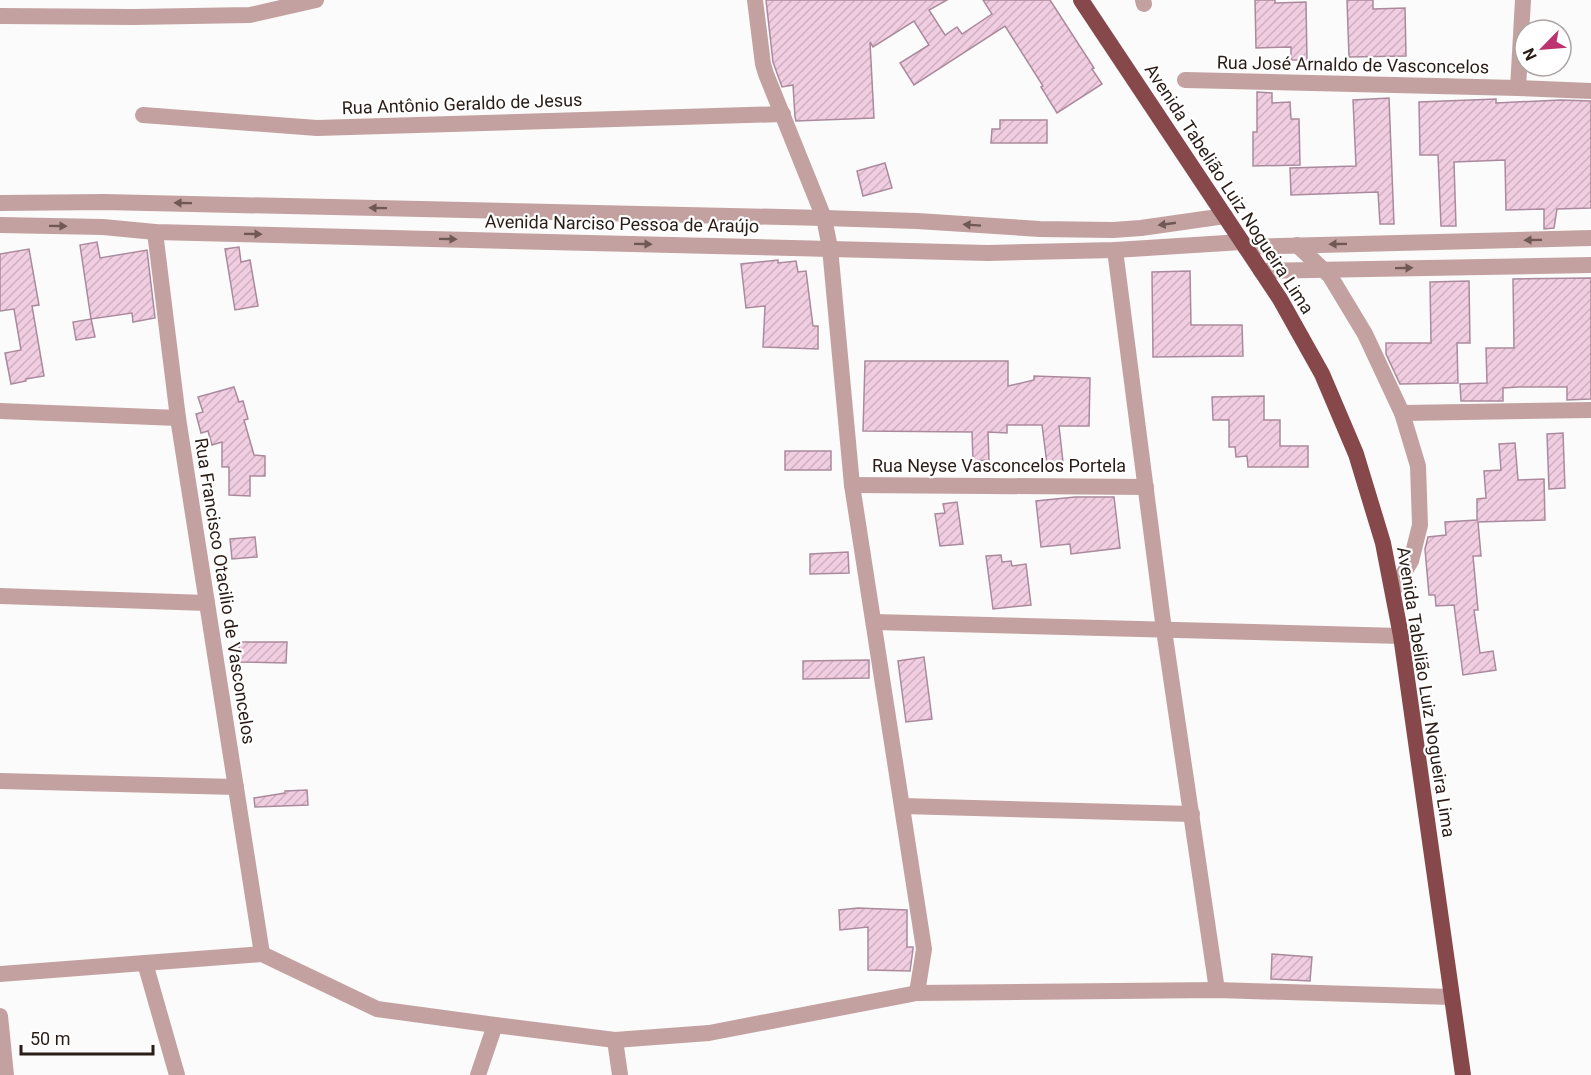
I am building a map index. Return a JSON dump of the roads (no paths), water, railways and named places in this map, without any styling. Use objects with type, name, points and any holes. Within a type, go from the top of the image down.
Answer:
[{"type":"highway","name":"Avenida Tabelião Luiz Nogueira Lima","points":[[1081,0],[1281,298],[1322,374],[1356,454],[1383,543],[1401,636],[1463,1075]]},
{"type":"street","points":[[134,17],[135,0]]},
{"type":"street","points":[[0,16],[250,15],[316,0]]},
{"type":"street","points":[[755,0],[766,74],[824,218],[830,248],[852,484],[924,949],[917,993]]},
{"type":"street","points":[[1518,88],[1523,0]]},
{"type":"street","name":"Rua José Arnaldo de Vasconcelos","points":[[1185,80],[1518,88],[1591,92]]},
{"type":"street","name":"Rua Antônio Geraldo de Jesus","points":[[143,115],[317,128],[783,114]]},
{"type":"street","name":"Avenida Narciso Pessoa de Araújo","points":[[0,203],[116,202],[824,218],[1041,229],[1113,230],[1224,216]]},
{"type":"street","name":"Avenida Narciso Pessoa de Araújo","points":[[0,225],[103,227],[155,232],[988,253],[1244,244],[1297,245],[1591,238]]},
{"type":"street","name":"Rua Francisco Otacilio de Vasconcelos","points":[[155,232],[178,417],[262,954]]},
{"type":"street","points":[[1297,245],[1330,276],[1365,334],[1402,413],[1418,466],[1420,525],[1411,561],[1393,591]]},
{"type":"street","points":[[1115,250],[1164,630],[1217,990]]},
{"type":"street","points":[[1262,271],[1591,265]]},
{"type":"street","points":[[1402,413],[1591,410]]},
{"type":"street","points":[[0,411],[178,417]]},
{"type":"street","name":"Rua Neyse Vasconcelos Portela","points":[[852,484],[1146,487]]},
{"type":"street","points":[[0,596],[207,603]]},
{"type":"street","points":[[874,622],[1401,636]]},
{"type":"street","points":[[0,781],[236,787]]},
{"type":"street","points":[[902,806],[1192,814]]},
{"type":"street","points":[[0,974],[262,954],[377,1009],[615,1040],[709,1033],[917,993],[1217,990],[1451,997]]},
{"type":"street","points":[[145,963],[177,1075]]},
{"type":"street","points":[[0,1016],[6,1075]]},
{"type":"street","points":[[478,1075],[495,1025]]},
{"type":"street","points":[[615,1040],[620,1075]]}]
